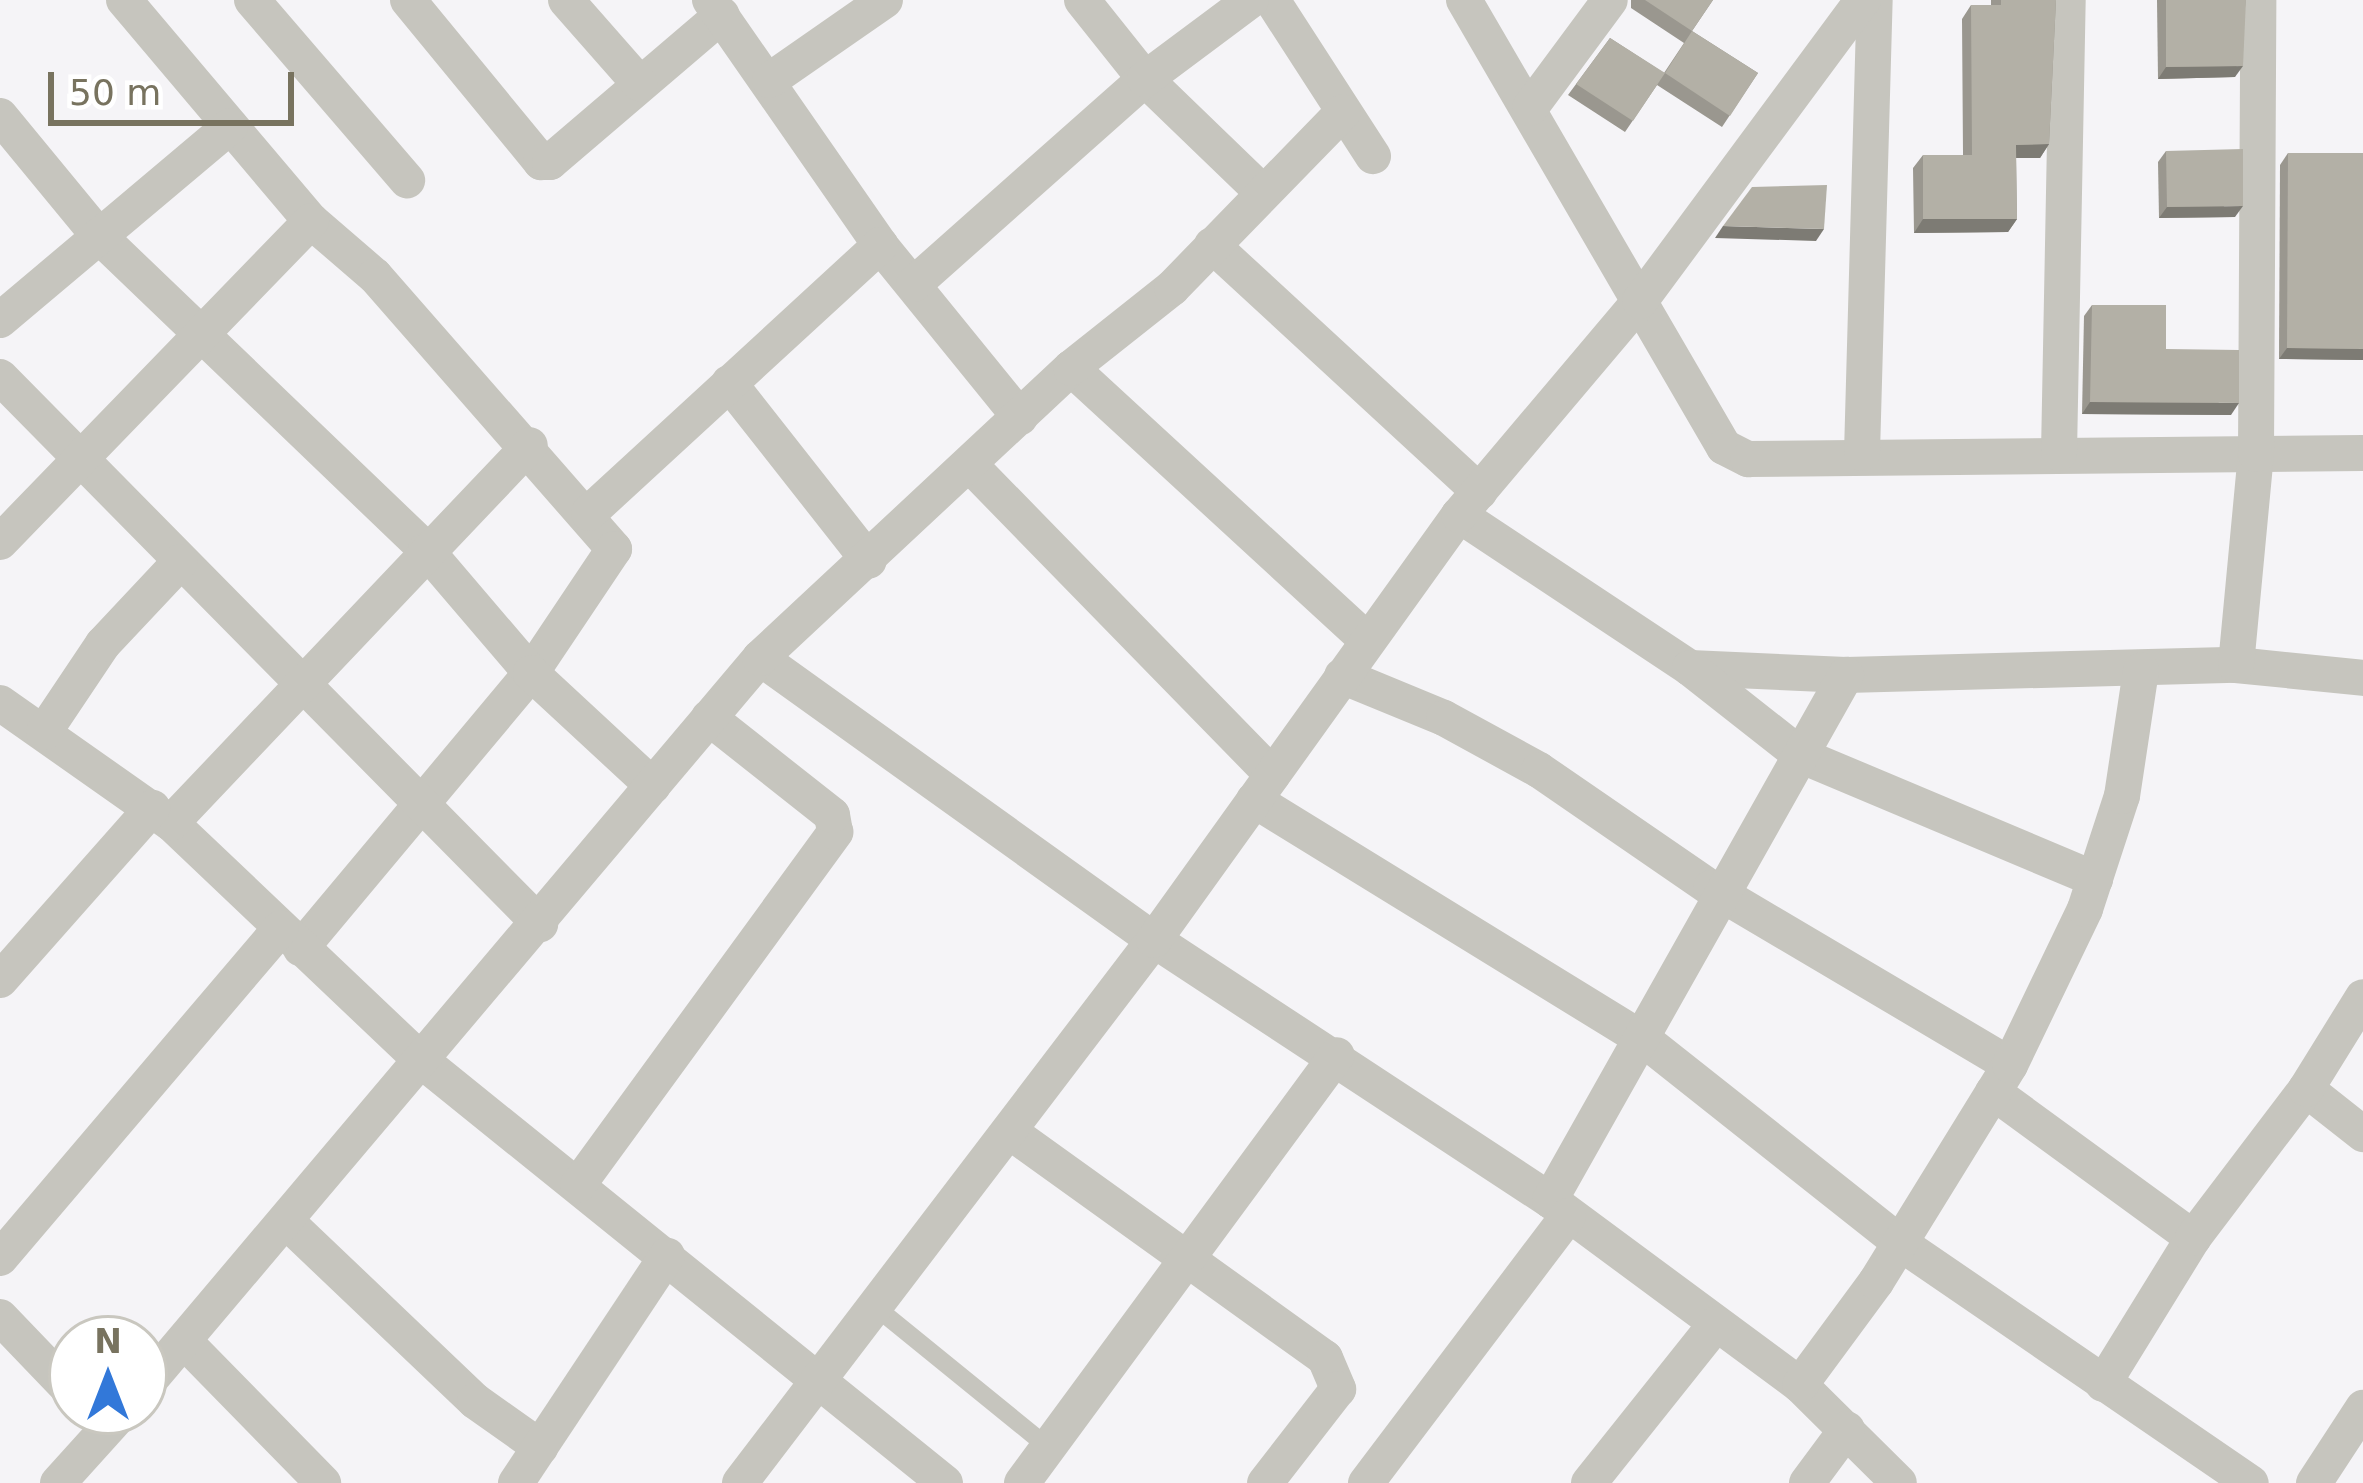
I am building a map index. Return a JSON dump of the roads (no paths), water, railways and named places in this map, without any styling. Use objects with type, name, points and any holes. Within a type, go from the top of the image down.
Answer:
[{"type":"street","points":[[0,1258],[417,806],[531,673],[614,557],[589,513],[530,445],[375,276],[311,221],[124,0]]},
{"type":"street","points":[[252,0],[406,180]]},
{"type":"street","points":[[408,0],[541,162],[557,160],[716,8],[880,245],[1020,417]]},
{"type":"street","points":[[566,0],[639,83]]},
{"type":"street","points":[[770,80],[885,0]]},
{"type":"street","points":[[1082,0],[1144,79],[1263,194]]},
{"type":"street","points":[[914,284],[1144,79],[1251,0]]},
{"type":"street","points":[[1272,0],[1372,156]]},
{"type":"street","points":[[1464,0],[1724,447],[1748,459],[1862,453],[2363,453]]},
{"type":"street","points":[[1530,109],[1610,0]]},
{"type":"street","points":[[740,1483],[815,1376],[1154,940],[1470,503],[1640,302],[1864,0]]},
{"type":"street","points":[[1862,453],[1875,0]]},
{"type":"street","points":[[2059,453],[2068,0]]},
{"type":"street","points":[[2236,665],[2256,454],[2258,0]]},
{"type":"street","points":[[168,1360],[760,658],[1071,368],[1212,245],[1343,112]]},
{"type":"street","points":[[0,116],[99,236],[426,550],[531,673],[652,786]]},
{"type":"street","points":[[0,320],[230,126]]},
{"type":"street","points":[[0,542],[75,457],[311,221]]},
{"type":"street","points":[[589,513],[880,245]]},
{"type":"street","points":[[1212,245],[1470,503],[1802,756],[2095,879]]},
{"type":"street","points":[[1071,368],[1368,641]]},
{"type":"street","points":[[0,376],[417,806],[540,924]]},
{"type":"street","points":[[730,383],[869,561]]},
{"type":"street","points":[[0,980],[161,815],[301,685],[530,445]]},
{"type":"street","points":[[970,465],[1263,788],[1643,1039],[1900,1243],[2251,1483]]},
{"type":"street","points":[[44,732],[104,644],[180,562]]},
{"type":"street","points":[[760,658],[1154,940],[1336,1055],[1559,1208],[1800,1385],[1899,1483]]},
{"type":"street","points":[[1690,668],[1846,675],[2236,665],[2363,678]]},
{"type":"street","points":[[1800,1385],[1900,1243],[2002,1079],[2095,879],[2122,796],[2141,670]]},
{"type":"street","points":[[1366,1483],[1559,1208],[1643,1039],[1727,897],[1846,675]]},
{"type":"street","points":[[1342,676],[1444,718],[1539,770],[2002,1079],[2193,1238]]},
{"type":"street","points":[[0,704],[161,815],[422,1061],[945,1483]]},
{"type":"street","points":[[578,1185],[835,832],[832,815],[709,718]]},
{"type":"street","points":[[2103,1384],[2193,1238],[2306,1089],[2363,997]]},
{"type":"street","points":[[1022,1483],[1336,1055]]},
{"type":"street","points":[[2306,1089],[2363,1134]]},
{"type":"street","points":[[1009,1131],[1325,1358],[1338,1389],[1265,1483]]},
{"type":"street","points":[[286,1221],[475,1401],[540,1447]]},
{"type":"street","points":[[516,1483],[668,1256]]},
{"type":"street","points":[[0,1317],[48,1367]]},
{"type":"street","points":[[1589,1483],[1716,1324]]},
{"type":"street","points":[[184,1342],[323,1483]]},
{"type":"street","points":[[2336,1473],[2363,1408]]},
{"type":"street","points":[[1807,1483],[1847,1429]]},
{"type":"street","points":[[79,1475],[98,1435]]},
{"type":"lane","points":[[872,1304],[1048,1447]]}]
